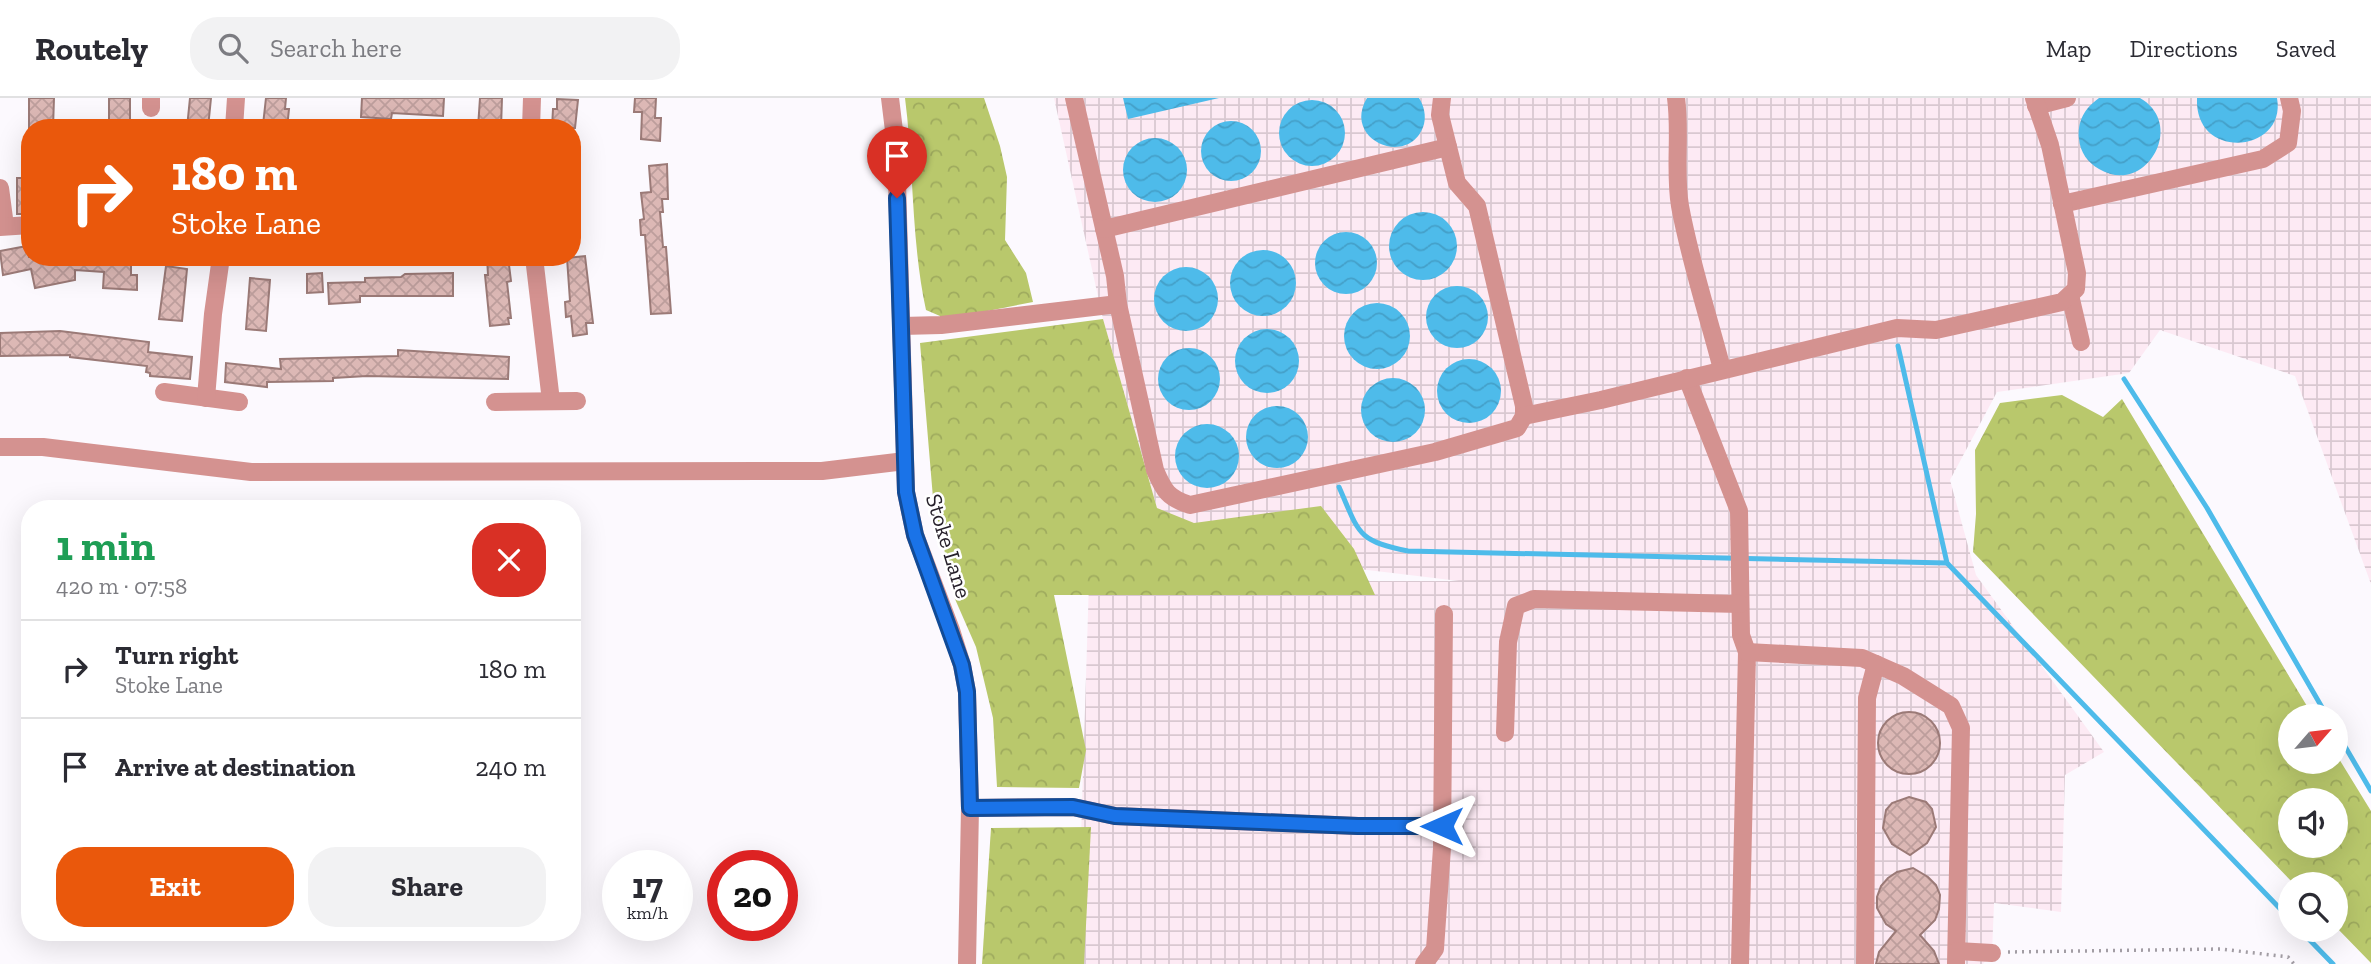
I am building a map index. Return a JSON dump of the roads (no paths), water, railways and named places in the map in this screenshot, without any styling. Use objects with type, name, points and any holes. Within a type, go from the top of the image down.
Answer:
[{"type":"street","points":[[235,119],[236,98]]},
{"type":"street","points":[[531,119],[532,98]]},
{"type":"street","name":"Stoke Lane","points":[[890,98],[896,147],[906,492],[915,535],[962,665],[967,692],[970,808],[967,964]]},
{"type":"street","points":[[1074,98],[1115,276],[1118,304],[1155,470],[1163,489],[1174,501],[1190,506],[1435,452],[1517,429],[1524,416],[1524,406],[1478,206],[1457,183],[1440,114],[1442,98]]},
{"type":"street","points":[[1676,98],[1679,117],[1677,156],[1680,205],[1722,369]]},
{"type":"street","points":[[1524,416],[1601,400],[1897,328],[1949,328],[2062,302],[2076,289],[2077,273],[2050,145],[2035,102],[2067,98]]},
{"type":"street","points":[[2062,204],[2263,159],[2288,143],[2292,111],[2289,98]]},
{"type":"street","points":[[1104,229],[1448,147]]},
{"type":"street","points":[[0,188],[3,227],[21,226]]},
{"type":"street","points":[[206,398],[220,266]]},
{"type":"street","points":[[535,266],[551,401]]},
{"type":"street","points":[[2070,295],[2081,342]]},
{"type":"street","points":[[902,326],[941,325],[1118,304]]},
{"type":"street","points":[[1687,378],[1739,510],[1741,635],[1747,652],[1740,964]]},
{"type":"street","points":[[164,392],[239,402]]},
{"type":"street","points":[[495,402],[578,401]]},
{"type":"street","points":[[0,447],[43,446],[251,472],[822,471],[905,461]]},
{"type":"street","points":[[1504,733],[1508,642],[1516,606],[1534,599],[1740,604]]},
{"type":"street","points":[[1424,964],[1435,949],[1442,826],[1444,614]]},
{"type":"street","points":[[1747,652],[1862,658],[1903,676],[1951,706],[1961,728],[1957,958],[1992,953]]},
{"type":"street","points":[[1865,964],[1867,698],[1876,664]]},
{"type":"street","points":[[970,808],[1073,807],[1115,816],[1358,826],[1442,826]]},
{"type":"water","points":[[1123,98],[1219,98],[1128,119]]},
{"type":"water","points":[[1367,98],[1419,98],[1425,117],[1417,138],[1406,145],[1393,147],[1370,137],[1363,127],[1361,113]]},
{"type":"water","points":[[2099,98],[2140,98],[2154,110],[2160,124],[2160,140],[2154,154],[2145,166],[2131,174],[2116,175],[2099,169],[2091,164],[2083,153],[2079,139],[2081,121],[2086,111]]},
{"type":"water","points":[[2197,98],[2277,98],[2276,116],[2268,130],[2255,139],[2240,143],[2224,141],[2210,133],[2200,119]]},
{"type":"water","points":[[1312,100],[1335,110],[1345,133],[1335,156],[1312,166],[1289,156],[1279,133],[1289,110]]},
{"type":"water","points":[[1225,121],[1237,121],[1253,129],[1259,139],[1259,163],[1253,173],[1237,181],[1225,181],[1209,173],[1201,157],[1201,145],[1209,129]]},
{"type":"water","points":[[1155,138],[1173,144],[1181,152],[1187,170],[1181,188],[1173,196],[1155,202],[1137,196],[1129,188],[1123,170],[1129,152],[1137,144]]},
{"type":"water","points":[[1423,212],[1436,215],[1447,222],[1454,233],[1457,246],[1454,259],[1447,270],[1436,277],[1423,280],[1410,277],[1399,270],[1392,259],[1389,246],[1392,233],[1399,222],[1410,215]]},
{"type":"water","points":[[1346,232],[1368,241],[1377,263],[1368,285],[1346,294],[1324,285],[1315,263],[1324,241]]},
{"type":"water","points":[[1263,250],[1276,253],[1286,260],[1293,270],[1296,283],[1293,296],[1286,306],[1276,313],[1263,316],[1250,313],[1240,306],[1233,296],[1230,283],[1233,270],[1240,260],[1250,253]]},
{"type":"water","points":[[1180,267],[1192,267],[1209,276],[1216,287],[1216,311],[1209,322],[1192,331],[1180,331],[1168,326],[1159,317],[1154,305],[1154,293],[1159,281],[1168,272]]},
{"type":"water","points":[[1457,286],[1469,288],[1479,295],[1486,305],[1486,329],[1479,339],[1469,346],[1457,348],[1445,346],[1435,339],[1428,329],[1426,317],[1428,305],[1435,295],[1445,288]]},
{"type":"water","points":[[1377,303],[1400,313],[1410,336],[1400,359],[1377,369],[1354,359],[1344,336],[1354,313]]},
{"type":"water","points":[[1267,329],[1290,338],[1299,361],[1290,384],[1267,393],[1244,384],[1235,361],[1244,338]]},
{"type":"water","points":[[1183,348],[1195,348],[1211,357],[1218,367],[1218,391],[1211,401],[1195,410],[1183,410],[1172,405],[1163,396],[1158,385],[1158,373],[1163,362],[1172,353]]},
{"type":"water","points":[[1469,359],[1492,368],[1501,391],[1492,414],[1469,423],[1446,414],[1437,391],[1446,368]]},
{"type":"water","points":[[1393,378],[1411,384],[1419,392],[1425,410],[1419,428],[1411,436],[1393,442],[1375,436],[1367,428],[1361,410],[1367,392],[1375,384]]},
{"type":"water","points":[[1277,406],[1289,408],[1299,415],[1306,425],[1306,449],[1299,459],[1289,466],[1277,468],[1265,466],[1255,459],[1248,449],[1246,437],[1248,425],[1255,415],[1265,408]]},
{"type":"water","points":[[1207,424],[1225,430],[1233,438],[1239,456],[1233,474],[1225,482],[1207,488],[1189,482],[1181,474],[1175,456],[1181,438],[1189,430]]},
{"type":"waterway","points":[[1898,346],[1947,563],[2278,907]]},
{"type":"waterway","points":[[2124,379],[2207,508],[2320,704]]},
{"type":"waterway","points":[[1339,487],[1362,532],[1378,543],[1408,551],[1947,563]]},
{"type":"waterway","points":[[2348,752],[2371,791]]},
{"type":"waterway","points":[[2312,942],[2333,964]]}]
